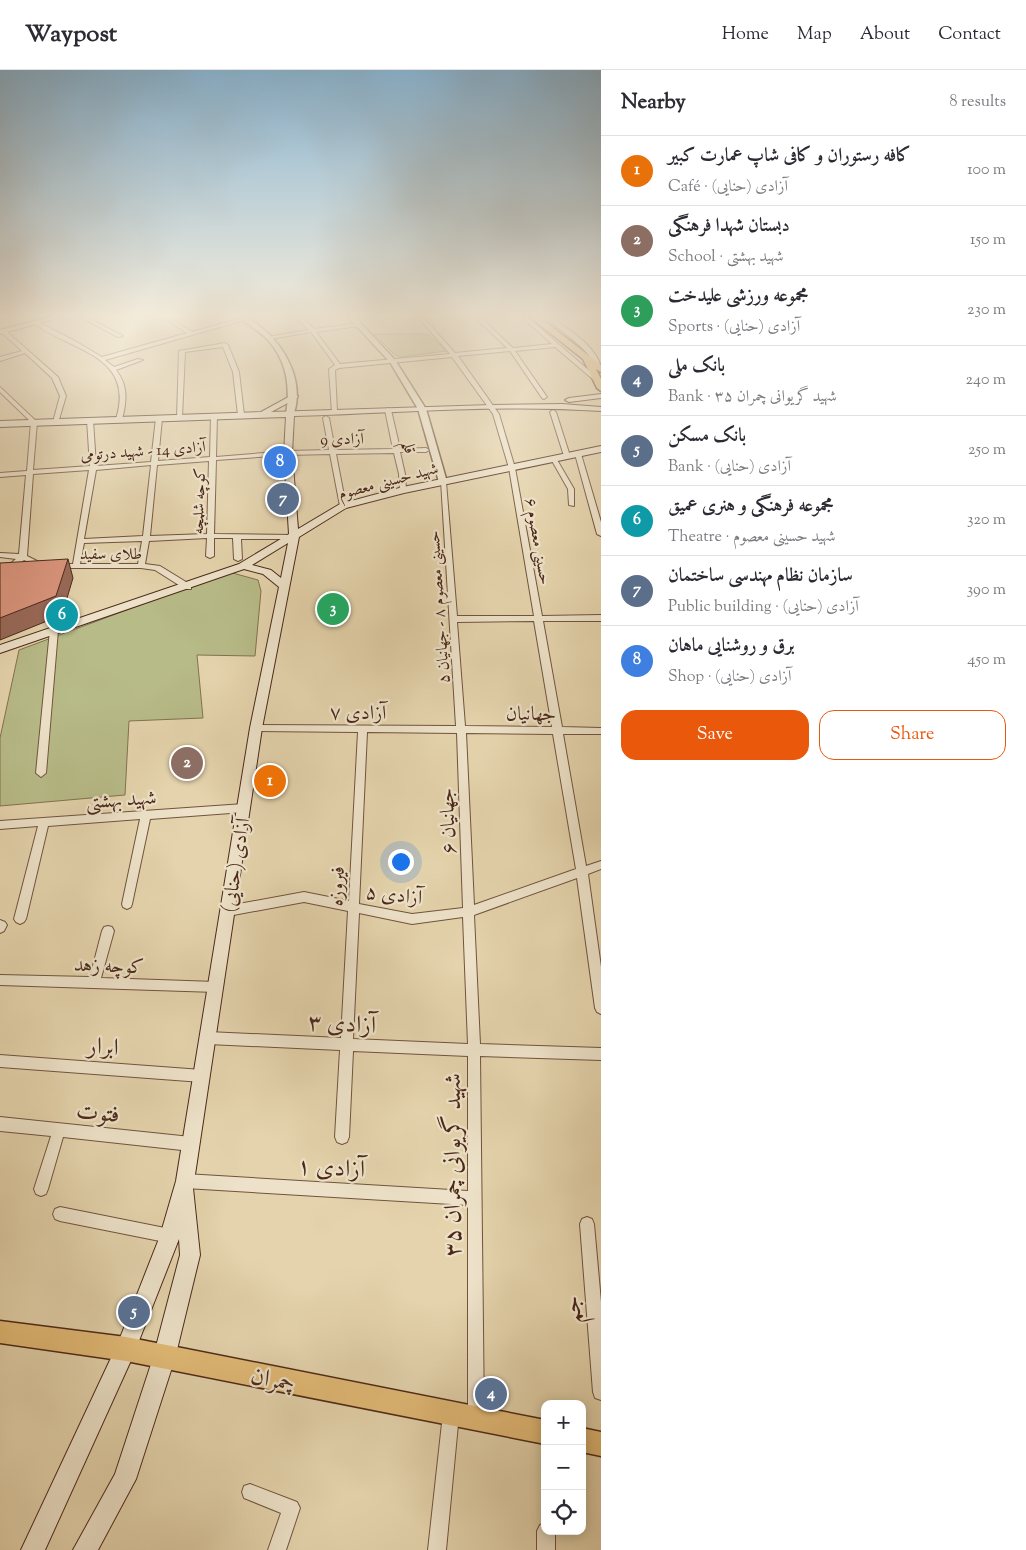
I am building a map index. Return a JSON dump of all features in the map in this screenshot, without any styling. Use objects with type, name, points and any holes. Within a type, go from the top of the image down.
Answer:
[{"type":"main road","points":[[254,415],[288,428],[334,412],[509,406],[601,396]]},
{"type":"main road","points":[[254,415],[275,408],[294,398],[306,408],[324,415]]},
{"type":"main road","points":[[509,406],[601,408]]},
{"type":"main road","name":"آزادی (حنایی)","points":[[33,1550],[126,1349],[170,1236],[184,1181],[256,728],[294,537],[288,453],[290,414]]},
{"type":"main road","points":[[0,424],[241,415],[324,415]]},
{"type":"main road","name":"شهید حسینی معصوم","points":[[0,649],[188,587],[294,537],[343,506],[403,490],[601,449]]},
{"type":"main road","points":[[292,507],[303,515],[312,517],[329,515]]},
{"type":"main road","points":[[240,563],[267,572],[283,585]]},
{"type":"main road","name":"آزادی (حنایی)","points":[[85,1550],[124,1480],[164,1358],[190,1254],[184,1181]]},
{"type":"main road","name":"چمران","points":[[0,1332],[126,1349],[541,1431]]},
{"type":"main road","points":[[586,1441],[601,1444]]},
{"type":"street","points":[[56,422],[64,396],[59,386]]},
{"type":"street","points":[[119,420],[122,386]]},
{"type":"street","points":[[179,417],[180,386]]},
{"type":"street","points":[[238,386],[241,415]]},
{"type":"street","points":[[290,414],[294,398],[293,386]]},
{"type":"street","points":[[333,386],[334,412]]},
{"type":"street","points":[[408,386],[422,409],[443,482]]},
{"type":"street","name":"حسینی معصوم ۶","points":[[476,386],[496,414],[512,468],[582,872],[601,1008]]},
{"type":"street","points":[[536,386],[544,397]]},
{"type":"street","points":[[0,390],[34,422],[23,558],[0,576]]},
{"type":"street","name":"قلم","points":[[388,410],[403,490]]},
{"type":"street","points":[[553,412],[567,456]]},
{"type":"street","points":[[324,415],[343,506]]},
{"type":"street","name":"کوچه شلمچه","points":[[210,556],[214,416]]},
{"type":"street","points":[[141,566],[146,539],[159,418]]},
{"type":"street","points":[[76,567],[82,541],[93,467],[90,420]]},
{"type":"street","name":"آزادی 9","points":[[288,453],[426,450]]},
{"type":"street","name":"آزادی 14 - شهید درتومی","points":[[0,474],[288,453]]},
{"type":"street","points":[[578,454],[601,534]]},
{"type":"street","points":[[554,459],[571,489],[572,506]]},
{"type":"street","name":"حسینی معصوم ۸ - جهانیان ۵","points":[[443,482],[461,730]]},
{"type":"street","points":[[82,541],[210,536],[294,537]]},
{"type":"street","points":[[237,536],[240,563]]},
{"type":"street","name":"طلای سفید","points":[[0,555],[23,558],[42,566],[141,566],[157,568],[188,587]]},
{"type":"street","points":[[453,620],[601,618]]},
{"type":"street","points":[[41,773],[54,630]]},
{"type":"street","name":"آزادی ۷","points":[[256,728],[461,730]]},
{"type":"street","name":"فیروزه","points":[[342,1137],[363,729]]},
{"type":"street","name":"جهانیان","points":[[461,730],[601,731]]},
{"type":"street","name":"جهانیان ۶","points":[[461,730],[468,912]]},
{"type":"street","name":"شهید بهشتی","points":[[0,824],[244,808]]},
{"type":"street","points":[[127,904],[146,815]]},
{"type":"street","points":[[20,919],[44,822]]},
{"type":"street","name":"آزادی ۵","points":[[228,911],[304,897],[412,918],[468,912],[601,865]]},
{"type":"street","name":"شهید گریوانی چمران ۳۵","points":[[468,912],[474,1050],[476,1418]]},
{"type":"street","points":[[94,984],[108,930]]},
{"type":"street","name":"کوچه زهد","points":[[0,980],[216,987]]},
{"type":"street","name":"آزادی ۳","points":[[208,1038],[601,1054]]},
{"type":"street","name":"ابرار","points":[[0,1060],[202,1076]]},
{"type":"street","name":"فتوت","points":[[0,1124],[191,1144]]},
{"type":"street","points":[[41,1189],[59,1130]]},
{"type":"street","name":"آزادی ۱","points":[[184,1181],[475,1198]]},
{"type":"street","points":[[60,1214],[170,1236]]},
{"type":"street","name":"جم","points":[[587,1224],[601,1392]]},
{"type":"street","points":[[437,1550],[451,1412]]},
{"type":"street","points":[[250,1492],[291,1508],[277,1550]]},
{"type":"street","points":[[546,1535],[546,1550]]},
{"type":"green space","points":[[229,572],[258,580],[261,591],[255,656],[197,655],[203,718],[129,721],[125,795],[0,806],[0,738],[19,650]]},
{"type":"building","points":[[68,559],[56,596],[0,618],[0,563]]},
{"type":"place","name":"برق و روشنایی ماهان","points":[[280,462]]},
{"type":"place","name":"سازمان نظام مهندسی ساختمان","points":[[283,499]]},
{"type":"place","name":"مجموعه ورزشی علیدخت","points":[[333,609]]},
{"type":"place","name":"مجموعه فرهنگی و هنری عمیق","points":[[62,615]]},
{"type":"place","name":"دبستان شهدا فرهنگی","points":[[187,763]]},
{"type":"place","name":"کافه رستوران و کافی شاپ عمارت کبیر","points":[[270,781]]},
{"type":"place","name":"بانک مسکن","points":[[134,1312]]},
{"type":"place","name":"بانک ملی","points":[[491,1394]]}]
